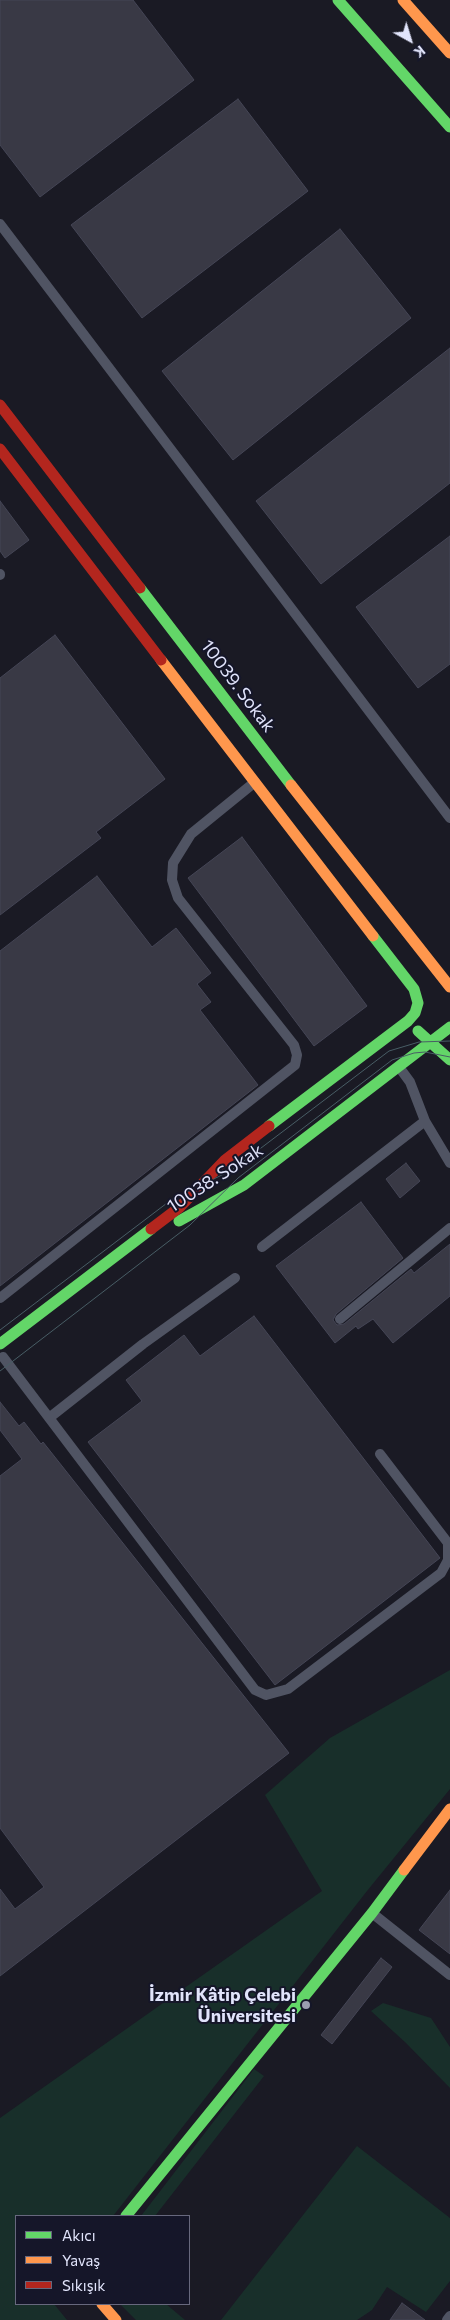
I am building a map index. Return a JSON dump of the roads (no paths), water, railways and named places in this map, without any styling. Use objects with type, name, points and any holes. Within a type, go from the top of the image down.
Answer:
[{"type":"main road","points":[[338,0],[450,127]]},
{"type":"main road","points":[[403,0],[450,53]]},
{"type":"main road","name":"10039. Sokak","points":[[0,405],[309,810],[450,987]]},
{"type":"main road","points":[[0,449],[414,989],[418,1003],[415,1013],[408,1021]]},
{"type":"main road","points":[[408,1021],[425,1019]]},
{"type":"main road","points":[[408,1021],[450,1060]]},
{"type":"main road","name":"10038. Sokak","points":[[0,1344],[180,1208],[225,1160],[408,1021]]},
{"type":"main road","name":"10038. Sokak","points":[[56,1316],[186,1216],[244,1185],[450,1027]]},
{"type":"main road","points":[[127,2215],[372,1913],[450,1809]]},
{"type":"main road","points":[[103,2305],[116,2320]]},
{"type":"lane","points":[[0,224],[450,818]]},
{"type":"lane","points":[[0,472],[11,463]]},
{"type":"lane","points":[[0,1298],[295,1065],[297,1055],[294,1045],[178,898],[172,880],[173,862],[191,834],[256,781]]},
{"type":"lane","points":[[399,1066],[410,1082],[425,1121],[450,1163]]},
{"type":"lane","points":[[262,1247],[425,1121]]},
{"type":"lane","points":[[340,1319],[450,1228]]},
{"type":"lane","points":[[49,1418],[143,1344],[234,1278]]},
{"type":"lane","points":[[5,1356],[49,1418],[255,1690],[266,1695],[288,1689],[441,1573],[448,1560],[448,1543],[380,1454]]},
{"type":"lane","points":[[372,1913],[450,1974]]},
{"type":"lane","points":[[447,2320],[450,2316]]},
{"type":"tram line","points":[[0,1330],[171,1200],[232,1170],[389,1051],[419,1042],[450,1041]]},
{"type":"tram line","points":[[0,1371],[190,1225],[238,1178],[392,1060],[414,1053],[425,1052],[450,1057]]},
{"type":"place","name":"İzmir Kâtip Çelebi Üniversitesi","points":[[306,2005]]}]
